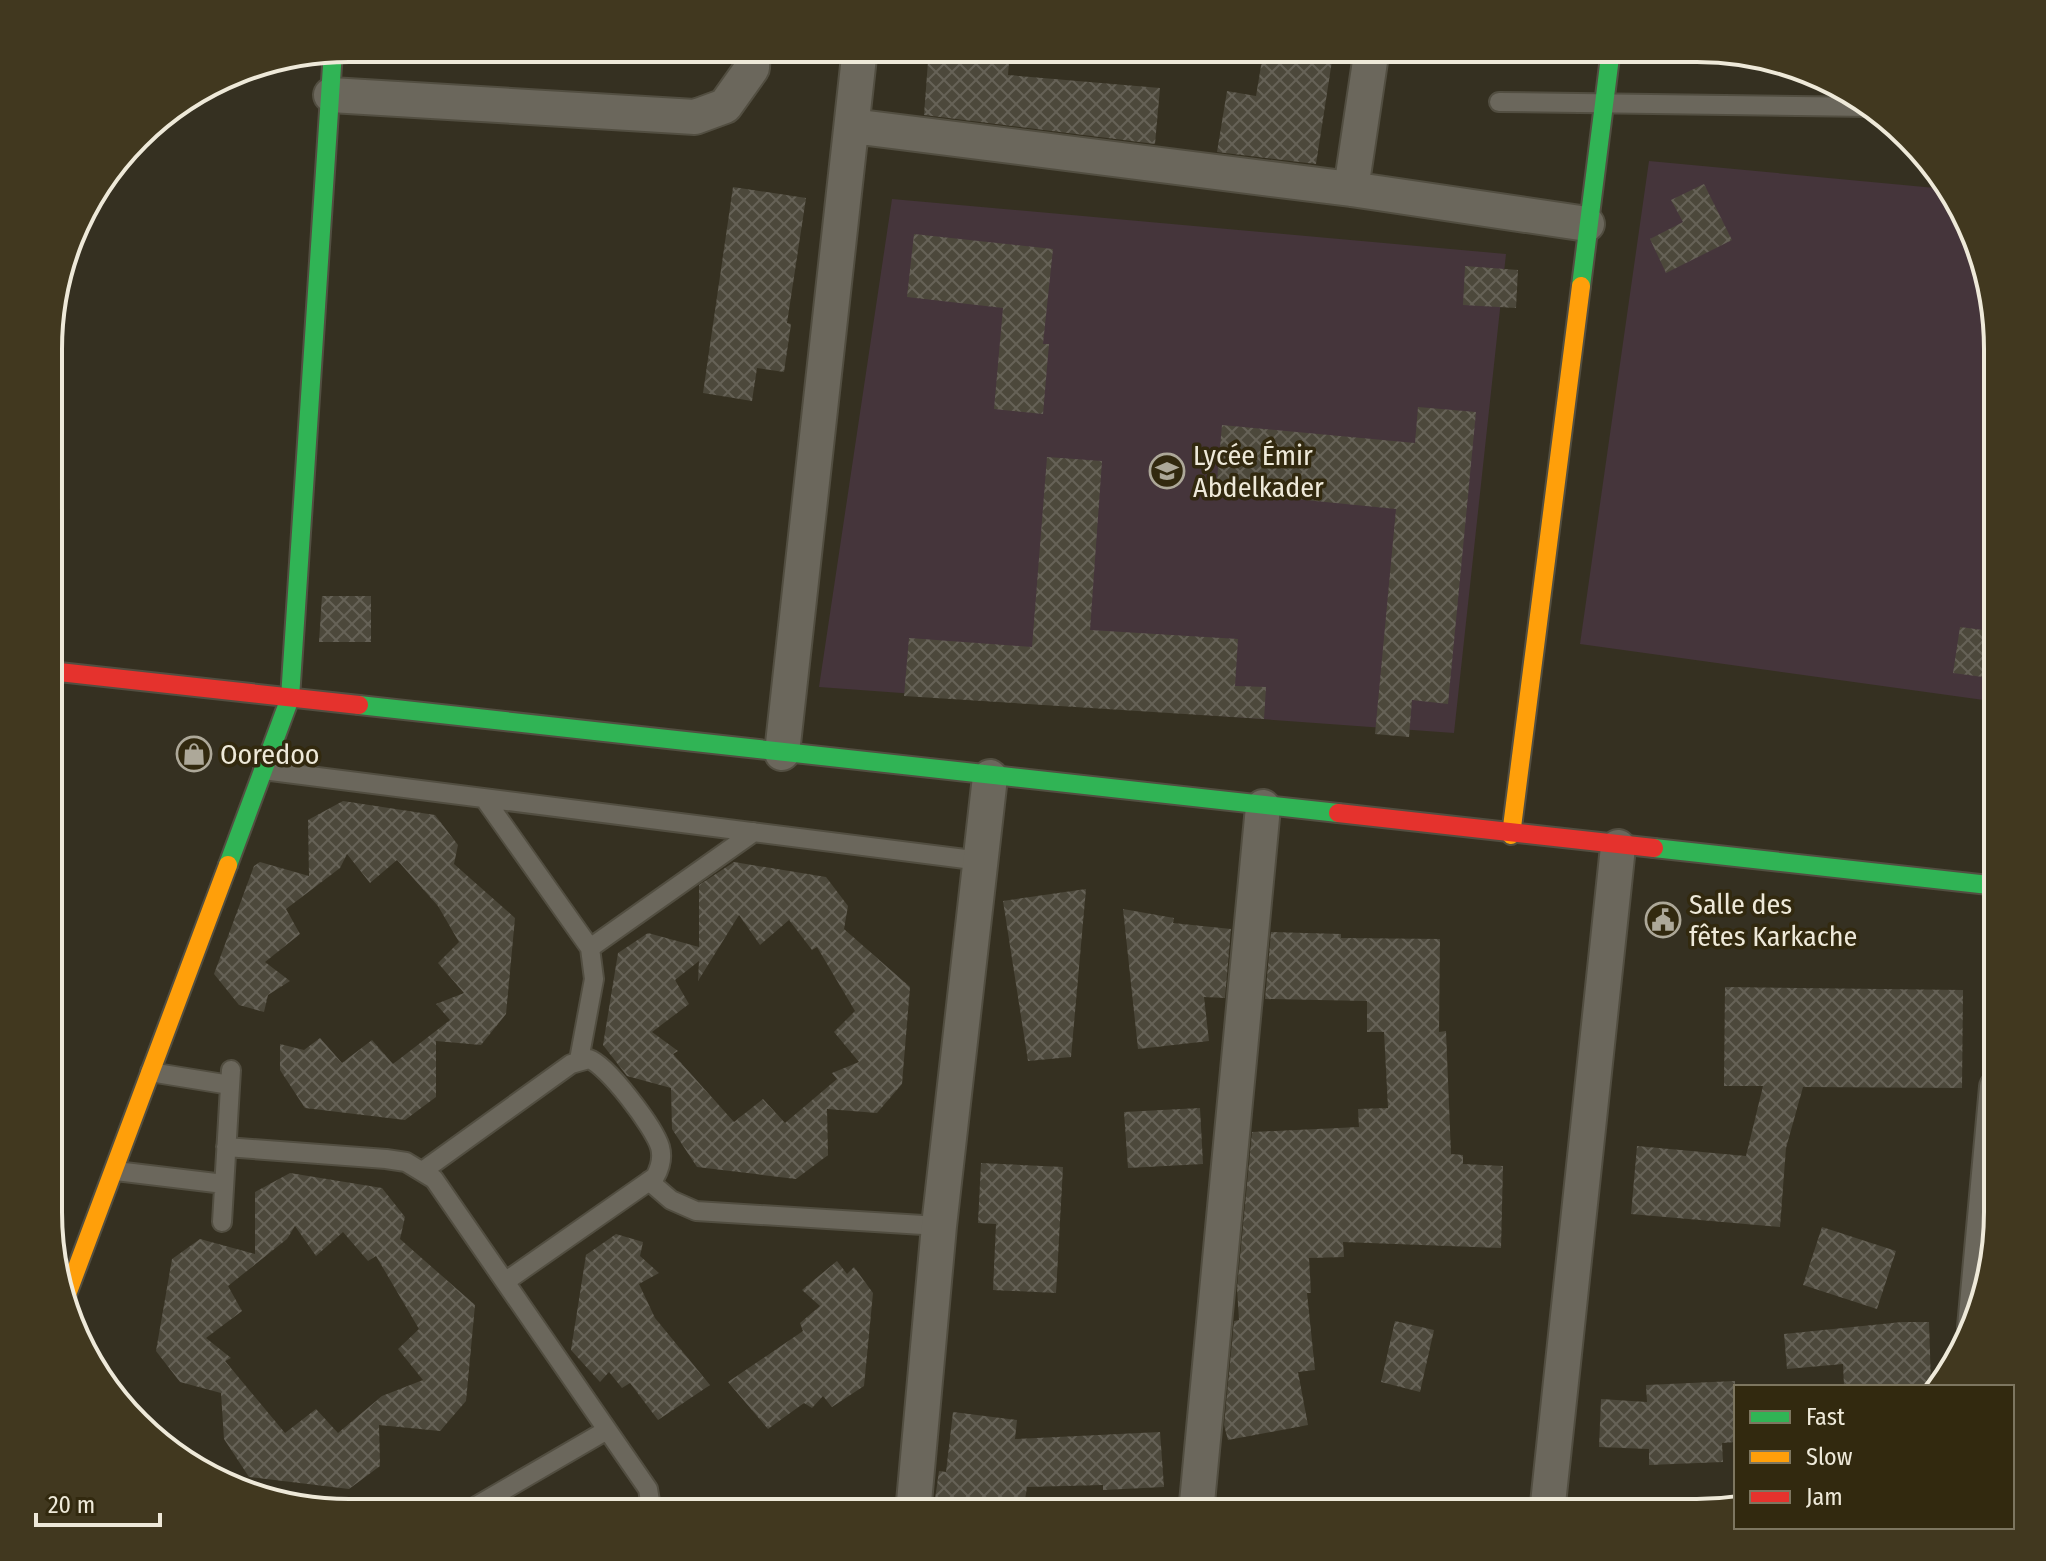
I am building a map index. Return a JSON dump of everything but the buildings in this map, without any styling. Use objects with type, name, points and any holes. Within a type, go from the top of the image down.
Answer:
[{"type":"street","points":[[331,95],[695,117],[725,106],[752,68],[752,62]]},
{"type":"street","points":[[782,753],[859,62]]},
{"type":"street","points":[[1351,189],[1370,62]]},
{"type":"street","points":[[1511,835],[1609,62]]},
{"type":"street","points":[[71,1283],[116,1171],[149,1072],[290,698],[332,63]]},
{"type":"street","points":[[852,126],[1351,189],[1587,224]]},
{"type":"street","points":[[62,672],[1618,847],[1984,885]]},
{"type":"street","points":[[914,1499],[939,1226],[990,777]]},
{"type":"street","points":[[1197,1499],[1263,807]]},
{"type":"street","points":[[1548,1499],[1618,847]]},
{"type":"lane","points":[[1499,102],[1850,107]]},
{"type":"lane","points":[[263,770],[981,861]]},
{"type":"lane","points":[[484,798],[590,948],[594,979],[579,1060]]},
{"type":"lane","points":[[590,948],[754,832]]},
{"type":"lane","points":[[424,1170],[579,1060],[598,1062],[606,1069],[656,1139],[660,1168],[649,1181],[506,1281]]},
{"type":"lane","points":[[149,1072],[230,1078],[222,1222]]},
{"type":"lane","points":[[226,1147],[386,1159],[424,1170],[444,1189],[648,1489],[650,1499]]},
{"type":"lane","points":[[116,1171],[224,1184]]},
{"type":"lane","points":[[649,1181],[671,1200],[696,1211],[939,1226]]},
{"type":"lane","points":[[488,1499],[607,1430]]},
{"type":"shaded area","points":[[1649,161],[1935,188],[1969,257],[1982,312],[1984,700],[1580,644]]},
{"type":"shaded area","name":"Lycée Émir Abdelkader","points":[[892,199],[1506,254],[1454,733],[819,687]]},
{"type":"traffic: fast","points":[[1581,286],[1609,62]]},
{"type":"traffic: fast","points":[[228,865],[290,698],[332,63]]},
{"type":"traffic: fast","points":[[359,705],[1338,813]]},
{"type":"traffic: fast","points":[[1654,848],[1984,884]]},
{"type":"traffic: slow","points":[[1511,835],[1581,286]]},
{"type":"traffic: slow","points":[[71,1283],[228,865]]},
{"type":"traffic: jam","points":[[62,672],[359,705]]},
{"type":"traffic: jam","points":[[1338,813],[1654,848]]},
{"type":"place","name":"Lycée Émir Abdelkader","points":[[1167,471]]},
{"type":"place","name":"Ooredoo","points":[[194,754]]},
{"type":"place","name":"Salle des fêtes Karkache","points":[[1663,920]]}]
